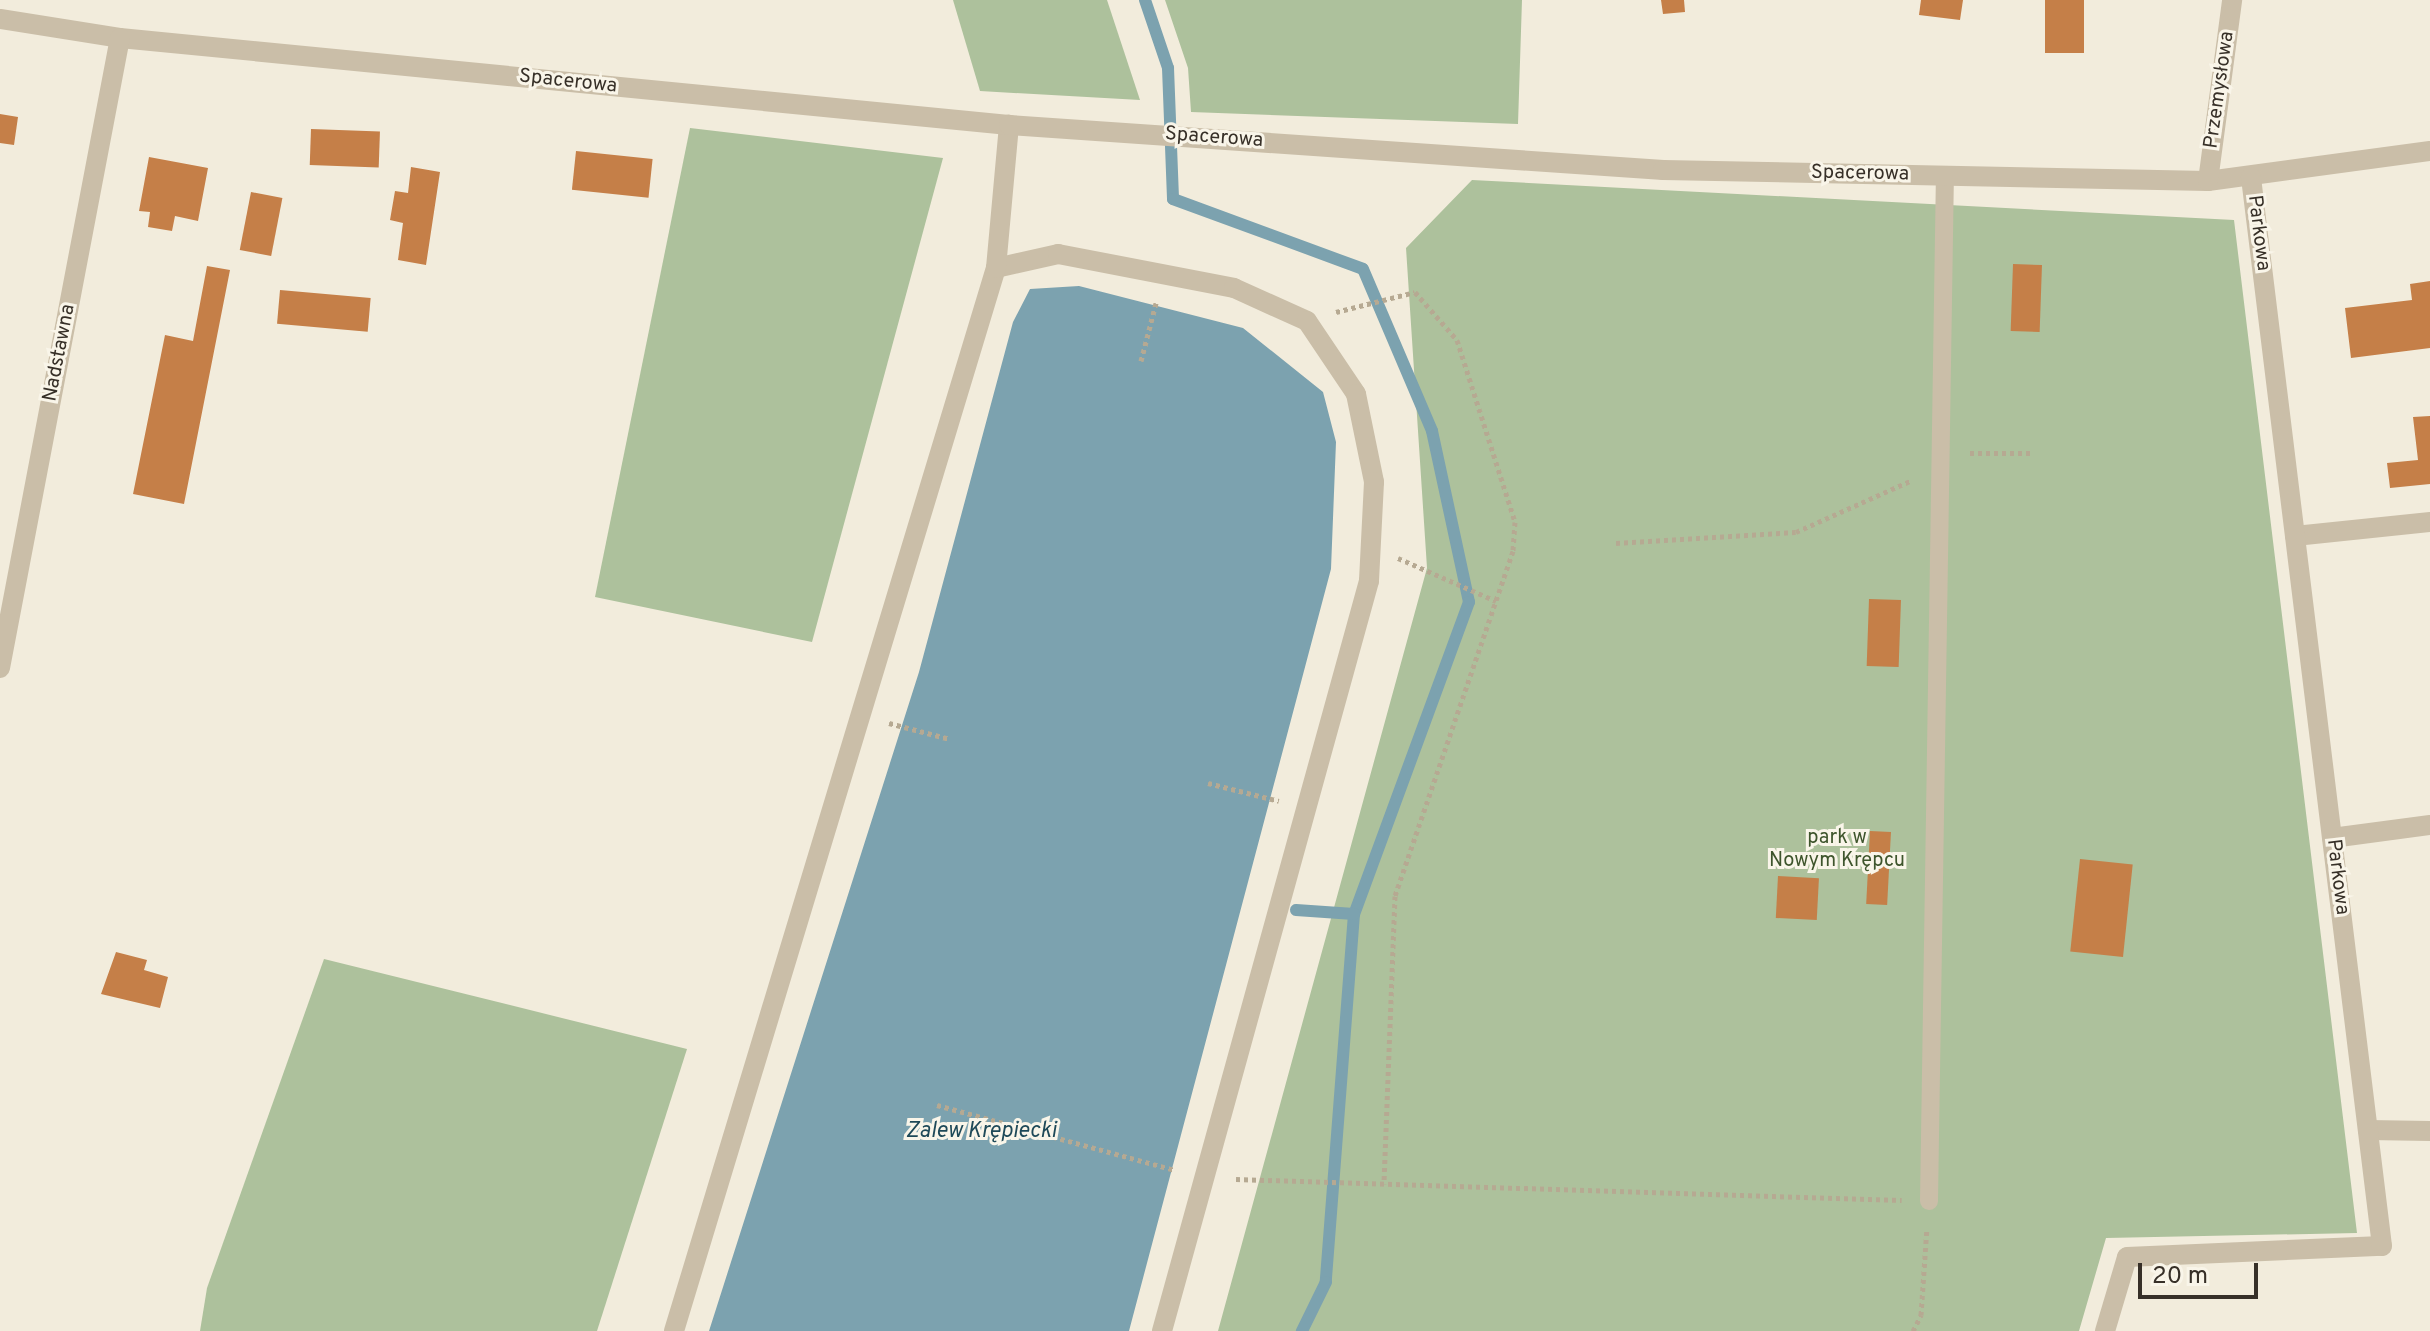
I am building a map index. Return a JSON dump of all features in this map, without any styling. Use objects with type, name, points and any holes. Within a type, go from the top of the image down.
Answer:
[{"type":"street","name":"Przemysłowa","points":[[2208,181],[2232,0]]},
{"type":"street","name":"Spacerowa","points":[[0,19],[120,38],[1009,125],[1663,170],[2208,181],[2430,151]]},
{"type":"street","name":"Nadstawna","points":[[0,668],[120,38]]},
{"type":"street","points":[[674,1331],[996,268],[1009,125]]},
{"type":"street","name":"Parkowa","points":[[2105,1331],[2127,1257],[2382,1246],[2251,177]]},
{"type":"street","points":[[996,268],[1058,254],[1234,288],[1307,321],[1356,394],[1374,482],[1369,581],[1162,1331]]},
{"type":"street","points":[[2295,536],[2430,522]]},
{"type":"street","points":[[2332,838],[2430,825]]},
{"type":"street","points":[[2368,1130],[2430,1131]]},
{"type":"lane","points":[[1929,1201],[1945,176]]},
{"type":"path","points":[[1141,361],[1163,275]]},
{"type":"path","points":[[1355,305],[1415,292],[1457,340],[1515,522],[1496,601],[1395,896],[1384,1184]]},
{"type":"path","points":[[1616,543],[1796,532],[1941,460],[2031,453]]},
{"type":"path","points":[[1436,573],[1496,601]]},
{"type":"path","points":[[861,716],[950,739]]},
{"type":"path","points":[[1208,783],[1308,808]]},
{"type":"path","points":[[937,1105],[1205,1178],[1929,1201],[1921,1315],[1913,1331]]},
{"type":"green space","points":[[953,0],[1107,0],[1140,100],[980,91]]},
{"type":"green space","points":[[1165,0],[1522,0],[1518,124],[1191,112],[1188,68]]},
{"type":"green space","points":[[690,128],[943,158],[812,642],[595,597]]},
{"type":"green space","name":"park w Nowym Krępcu","points":[[1472,180],[2234,220],[2357,1233],[2106,1238],[2079,1331],[1218,1331],[1427,568],[1406,248]]},
{"type":"green space","points":[[324,959],[687,1049],[597,1331],[200,1331],[207,1288]]},
{"type":"water","name":"Zalew Krępiecki","points":[[1079,286],[1243,328],[1323,392],[1336,442],[1331,569],[1129,1331],[709,1331],[919,672],[1013,322],[1030,289]]},
{"type":"building","points":[[1661,0],[1684,0],[1685,12],[1663,14]]},
{"type":"building","points":[[1921,0],[1963,0],[1960,20],[1919,15]]},
{"type":"building","points":[[2045,0],[2084,0],[2084,53],[2045,53]]},
{"type":"building","points":[[0,114],[18,117],[14,145],[0,143]]},
{"type":"building","points":[[311,129],[380,131],[379,167],[310,165]]},
{"type":"building","points":[[576,151],[653,159],[649,198],[572,190]]},
{"type":"building","points":[[149,157],[208,168],[198,221],[175,216],[172,231],[148,227],[150,212],[139,211]]},
{"type":"building","points":[[411,167],[440,172],[426,265],[398,260],[403,223],[390,220],[395,191],[408,193]]},
{"type":"building","points":[[251,192],[282,198],[271,256],[240,250]]},
{"type":"building","points":[[2013,264],[2042,265],[2040,332],[2011,331]]},
{"type":"building","points":[[207,266],[230,270],[184,504],[133,494],[165,335],[193,341]]},
{"type":"building","points":[[2430,281],[2430,348],[2351,358],[2345,308],[2412,300],[2410,284]]},
{"type":"building","points":[[280,290],[371,298],[368,332],[277,324]]},
{"type":"building","points":[[2430,416],[2430,484],[2390,488],[2387,463],[2418,460],[2413,417]]},
{"type":"building","points":[[1869,599],[1901,600],[1899,667],[1867,666]]},
{"type":"building","points":[[1870,831],[1891,832],[1887,905],[1866,904]]},
{"type":"building","points":[[2080,859],[2133,865],[2123,957],[2070,951]]},
{"type":"building","points":[[1778,876],[1819,878],[1817,920],[1776,918]]},
{"type":"building","points":[[116,952],[147,960],[144,970],[168,977],[160,1008],[101,994]]},
{"type":"waterway","points":[[1145,0],[1168,68],[1173,199],[1363,269],[1432,431],[1469,602],[1354,914],[1326,1282],[1302,1331]]},
{"type":"waterway","points":[[1296,910],[1354,914]]}]
